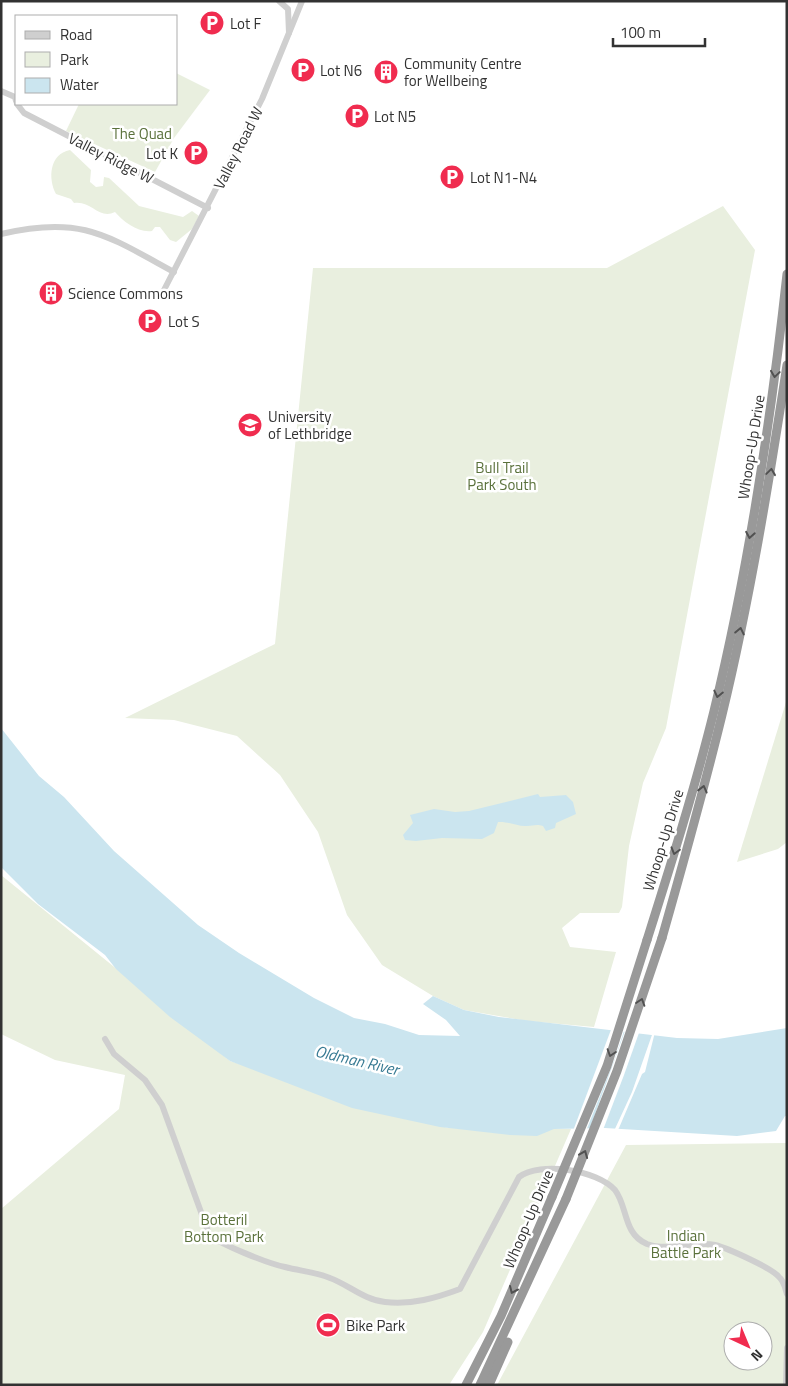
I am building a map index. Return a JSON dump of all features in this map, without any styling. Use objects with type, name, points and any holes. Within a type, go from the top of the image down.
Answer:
[{"type":"highway","name":"Whoop-Up Drive","points":[[467,1383],[501,1316],[606,1066],[692,792],[714,710],[734,620],[769,420],[787,274]]},
{"type":"highway","name":"Whoop-Up Drive","points":[[480,1385],[566,1199],[617,1071],[662,938],[722,714],[769,486],[787,365]]},
{"type":"highway","points":[[489,1385],[541,1266],[566,1199]]},
{"type":"street","points":[[278,1],[288,9],[288,38]]},
{"type":"street","name":"Valley Road W","points":[[164,290],[208,208],[262,100],[302,1]]},
{"type":"street","name":"Valley Ridge W","points":[[1,91],[15,98]]},
{"type":"street","name":"Valley Ridge W","points":[[18,105],[24,113],[208,208]]},
{"type":"street","points":[[1,234],[40,227],[80,228],[106,236],[174,272]]},
{"type":"street","points":[[104,1039],[114,1054],[145,1080],[162,1104],[206,1230],[218,1242],[284,1267],[307,1270],[331,1278],[364,1296],[384,1302],[412,1302],[460,1289],[519,1177],[534,1170],[555,1169],[583,1173],[613,1188],[619,1196],[629,1227],[643,1242],[660,1247],[714,1244],[770,1269],[782,1280],[787,1294]]},
{"type":"street","points":[[786,1385],[787,1348]]},
{"type":"green space","name":"The Quad","points":[[178,74],[210,90],[174,138],[155,172],[66,131],[79,105],[178,105]]},
{"type":"green space","points":[[70,150],[91,170],[90,182],[96,187],[103,186],[104,177],[109,178],[139,206],[183,217],[192,211],[199,216],[192,229],[176,242],[170,240],[160,227],[155,227],[152,231],[137,229],[115,212],[104,214],[85,204],[74,203],[71,199],[56,194],[51,175],[52,168],[58,156]]},
{"type":"green space","name":"Bull Trail Park South","points":[[723,206],[755,250],[666,728],[643,783],[629,846],[622,907],[619,913],[580,913],[562,928],[570,947],[616,952],[594,1027],[527,1021],[464,1010],[433,996],[382,965],[347,915],[318,832],[280,775],[237,736],[174,720],[125,718],[275,644],[313,268],[607,268]]},
{"type":"green space","points":[[787,699],[787,842],[778,849],[737,862]]},
{"type":"green space","name":"Botteril Bottom Park","points":[[1,875],[230,1061],[448,1128],[571,1129],[483,1332],[449,1385],[1,1385],[1,1209],[119,1109],[125,1075],[55,1060],[1,1034]]},
{"type":"green space","name":"Indian Battle Park","points":[[787,1143],[787,1385],[497,1385],[626,1145]]},
{"type":"water","name":"Oldman River","points":[[1,728],[39,776],[64,797],[114,851],[198,925],[239,953],[314,998],[354,1018],[385,1024],[419,1035],[460,1036],[446,1020],[423,1004],[433,996],[464,1010],[499,1017],[677,1038],[718,1039],[787,1028],[787,1116],[785,1116],[776,1131],[737,1136],[605,1128],[554,1129],[537,1136],[510,1135],[440,1127],[352,1108],[230,1061],[170,1017],[116,969],[105,955],[38,904],[1,867]]},
{"type":"water","points":[[538,794],[540,797],[566,795],[573,802],[576,814],[556,823],[555,828],[546,831],[541,825],[524,826],[498,822],[494,833],[482,839],[442,838],[416,841],[405,840],[403,835],[413,823],[410,815],[434,809],[455,812],[469,811]]},
{"type":"pier","points":[[612,1027],[625,1028],[615,1058],[586,1131],[573,1131]]},
{"type":"pier","points":[[626,1028],[640,1030],[603,1130],[589,1131]]},
{"type":"pier","points":[[653,1032],[655,1032],[645,1072],[642,1074],[619,1128],[617,1131],[614,1131],[632,1092]]},
{"type":"place","name":"Lot F","points":[[212,23]]},
{"type":"place","name":"Lot N6","points":[[303,70]]},
{"type":"place","name":"Community Centre for Wellbeing","points":[[386,72]]},
{"type":"place","name":"Lot N5","points":[[357,116]]},
{"type":"place","name":"Lot K","points":[[196,153]]},
{"type":"place","name":"Lot N1-N4","points":[[452,177]]},
{"type":"place","name":"Science Commons","points":[[51,293]]},
{"type":"place","name":"Lot S","points":[[150,321]]},
{"type":"place","name":"University of Lethbridge","points":[[250,425]]},
{"type":"place","name":"Bike Park","points":[[328,1325]]}]
